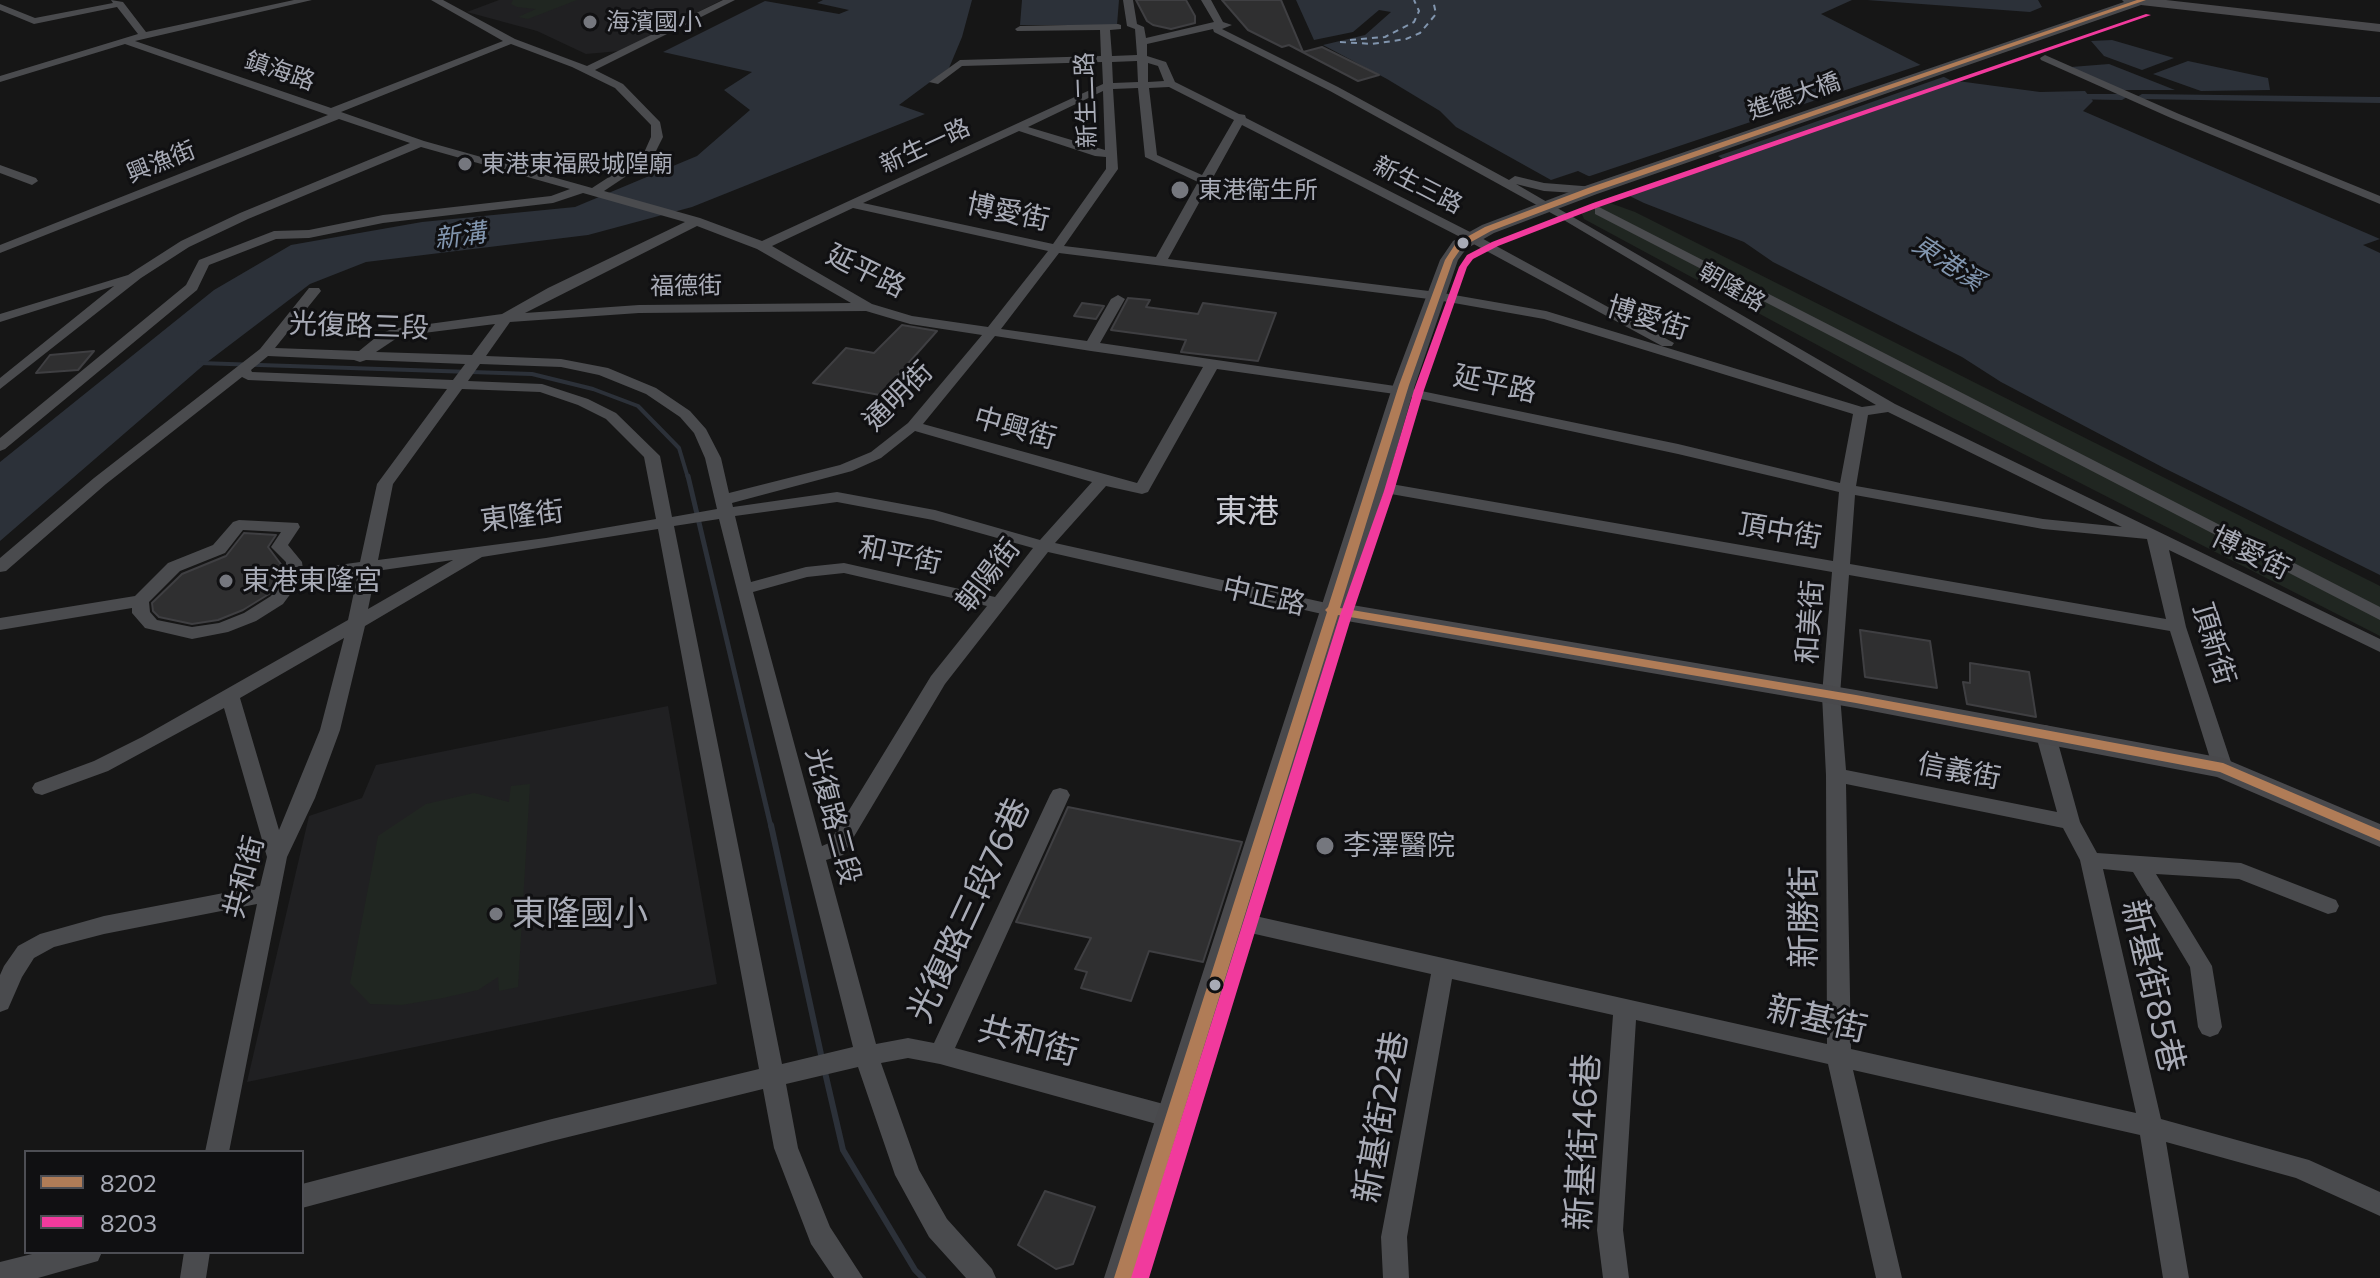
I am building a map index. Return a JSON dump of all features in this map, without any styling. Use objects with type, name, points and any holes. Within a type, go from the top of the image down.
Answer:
[{"type":"street","name":"鎮海路","points":[[126,41],[307,0]]},
{"type":"street","points":[[0,446],[192,287],[204,263],[274,235],[309,234],[383,219],[594,193],[648,157],[657,137],[656,124],[619,86],[511,41],[436,0]]},
{"type":"street","points":[[586,71],[730,0]]},
{"type":"street","points":[[1128,0],[1132,26]]},
{"type":"street","name":"朝隆路","points":[[1206,0],[1220,24],[1325,75],[1515,180],[1549,207]]},
{"type":"street","points":[[2170,0],[2380,25]]},
{"type":"street","points":[[2136,1],[2380,25]]},
{"type":"street","name":"進德大橋","points":[[1472,238],[1591,190],[2014,46],[2136,1]]},
{"type":"street","points":[[0,7],[34,21],[118,2],[144,35]]},
{"type":"street","points":[[1142,42],[1220,24]]},
{"type":"street","name":"朝隆路","points":[[1220,24],[1217,30],[1549,207],[1890,407]]},
{"type":"street","name":"新生二路","points":[[1056,249],[1112,169],[1105,27]]},
{"type":"street","points":[[1020,29],[1139,27],[1151,157],[1205,181]]},
{"type":"street","name":"鎮海路","points":[[126,41],[334,114],[511,41]]},
{"type":"street","points":[[0,79],[126,41]]},
{"type":"street","points":[[1107,59],[1143,58]]},
{"type":"street","name":"新生三路","points":[[1143,58],[1162,64],[1171,84]]},
{"type":"street","points":[[2045,58],[2175,116],[2380,200]]},
{"type":"street","name":"新生一路","points":[[934,82],[960,63],[1107,59]]},
{"type":"street","name":"新生三路","points":[[1106,86],[1171,84],[1241,117],[1701,361]]},
{"type":"street","name":"新生一路","points":[[762,246],[1106,86]]},
{"type":"street","points":[[334,114],[420,143],[594,193]]},
{"type":"street","name":"興漁街","points":[[0,249],[334,114]]},
{"type":"street","points":[[1160,261],[1241,117]]},
{"type":"street","points":[[1018,127],[1099,154],[1110,153]]},
{"type":"street","points":[[0,385],[136,275],[185,244],[244,216],[420,143]]},
{"type":"street","points":[[0,169],[32,181]]},
{"type":"street","points":[[1515,180],[1544,187],[1591,190]]},
{"type":"street","name":"延平路","points":[[594,193],[696,221],[762,246],[867,307],[910,320],[990,334],[1213,362],[1402,391],[1678,449],[1847,489],[2043,524],[2157,535]]},
{"type":"street","name":"博愛街","points":[[849,204],[1056,249],[1437,296],[1546,315],[1861,412],[1890,407],[2380,646]]},
{"type":"street","points":[[1599,211],[2380,614]]},
{"type":"street","name":"福德街","points":[[466,371],[506,318],[553,291],[696,221]]},
{"type":"street","points":[[1123,1278],[1171,1117],[1402,391],[1449,260],[1459,245],[1472,238]]},
{"type":"street","name":"通明街","points":[[719,510],[876,455],[913,426],[1056,249]]},
{"type":"street","points":[[0,318],[136,275]]},
{"type":"street","points":[[262,354],[314,291]]},
{"type":"street","points":[[1091,347],[1118,299]]},
{"type":"street","name":"福德街","points":[[362,355],[397,332],[506,318],[639,309],[867,307]]},
{"type":"street","name":"光復路三段","points":[[850,1278],[820,1235],[786,1148],[675,522],[652,456],[611,416],[552,390],[466,371],[362,355],[262,354],[244,370],[248,376],[344,380],[466,371],[561,363],[603,371],[651,391],[685,414],[701,432],[713,458],[719,510],[744,589],[815,856],[855,1058],[908,1175],[938,1228],[983,1278]]},
{"type":"street","points":[[344,380],[362,355]]},
{"type":"street","points":[[1102,480],[1142,489],[1213,362]]},
{"type":"street","points":[[0,567],[100,481],[244,370]]},
{"type":"street","points":[[367,565],[385,484],[466,371]]},
{"type":"street","name":"和美街","points":[[1831,695],[1847,489],[1861,412]]},
{"type":"street","name":"中興街","points":[[913,426],[1102,480]]},
{"type":"street","name":"朝陽街","points":[[815,856],[836,849],[938,680],[1044,546],[1102,480]]},
{"type":"street","name":"頂中街","points":[[1374,486],[2177,627]]},
{"type":"street","name":"中正路","points":[[719,510],[800,500],[851,498],[935,515],[1044,546],[1331,610],[2045,732],[2223,768],[2380,836]]},
{"type":"street","name":"東隆街","points":[[295,576],[675,522],[719,510]]},
{"type":"street","points":[[0,624],[140,601],[174,567],[219,549],[239,525],[292,527],[279,547],[294,562],[295,576],[277,600],[250,617],[222,628],[192,633],[151,624],[141,613],[140,601]]},
{"type":"street","name":"頂新街","points":[[2157,535],[2177,627],[2223,768]]},
{"type":"street","points":[[42,788],[101,766],[230,697],[484,549]]},
{"type":"street","name":"共和街","points":[[217,1150],[277,857],[320,763],[356,625],[367,565]]},
{"type":"street","name":"和平街","points":[[744,589],[806,572],[844,568],[998,603]]},
{"type":"street","name":"新勝街","points":[[1831,695],[1836,775],[1839,1059],[1889,1278]]},
{"type":"street","points":[[230,697],[277,857]]},
{"type":"street","name":"新基街85巷","points":[[2045,732],[2070,822],[2090,860],[2151,1127],[2176,1278]]},
{"type":"street","name":"信義街","points":[[1836,775],[2070,822]]},
{"type":"street","name":"光復路三段76巷","points":[[940,1054],[1060,795]]},
{"type":"street","name":"新基街85巷","points":[[2090,860],[2139,865],[2201,966],[2210,1027]]},
{"type":"street","points":[[2139,865],[2241,871],[2328,906]]},
{"type":"street","points":[[0,1002],[12,973],[26,952],[48,940],[104,925],[269,893]]},
{"type":"street","name":"新基街","points":[[1233,920],[2151,1127],[2300,1168],[2380,1204]]},
{"type":"street","name":"新基街22巷","points":[[1396,1278],[1394,1237],[1443,968]]},
{"type":"street","name":"新基街46巷","points":[[1616,1278],[1610,1230],[1625,1010]]},
{"type":"street","name":"共和街","points":[[771,1077],[908,1048],[1171,1117]]},
{"type":"street","points":[[304,1195],[771,1077]]},
{"type":"street","points":[[0,1275],[81,1254]]},
{"type":"street","points":[[193,1278],[197,1254]]},
{"type":"shaded area","name":"海濱國小","points":[[499,0],[722,0],[620,51],[586,54],[537,31],[467,12]]},
{"type":"shaded area","points":[[513,0],[577,0],[528,19],[518,17],[536,9],[517,7],[511,4]]},
{"type":"shaded area","points":[[1610,203],[1635,212],[2380,586],[2380,636],[1947,415],[1584,219],[1581,212]]},
{"type":"shaded area","name":"東隆國小","points":[[668,706],[717,984],[247,1082],[309,816],[362,798],[376,765]]},
{"type":"shaded area","points":[[530,784],[518,987],[499,991],[498,977],[478,990],[443,998],[402,1005],[370,1004],[350,983],[378,836],[426,804],[474,793],[509,802],[511,786]]},
{"type":"water","name":"新溝","points":[[823,0],[972,0],[949,68],[899,105],[925,114],[692,207],[588,235],[366,262],[310,284],[206,363],[0,541],[0,462],[214,290],[291,245],[422,222],[575,207],[697,156],[750,110],[724,90],[752,72],[663,52],[765,1],[839,14],[849,10],[817,3]]},
{"type":"water","points":[[1022,0],[1119,0],[1117,25],[1020,25]]},
{"type":"water","name":"東港溪","points":[[1296,0],[1852,0],[1821,14],[1950,80],[2040,92],[2085,91],[2093,101],[2083,111],[2380,239],[2363,245],[2380,253],[2380,575],[2164,468],[2001,382],[1962,357],[1773,262],[1744,242],[1644,203],[1578,171],[1551,180],[1456,127],[1440,111],[1387,79],[1323,45],[1365,35],[1391,12],[1379,10],[1353,32],[1314,40]]},
{"type":"water","points":[[1867,0],[2038,0],[2042,7],[2030,12]]},
{"type":"water","points":[[2112,40],[2174,58],[2142,70],[2104,56],[2091,41]]},
{"type":"water","points":[[2188,61],[2268,78],[2270,90],[2201,91],[2153,74]]},
{"type":"water","points":[[2109,64],[2175,90],[2119,90],[2071,67]]},
{"type":"pier","points":[[1926,63],[1949,75],[1718,156],[1724,160],[1620,195],[1584,178]]},
{"type":"building","points":[[1136,0],[1186,0],[1195,16],[1195,23],[1171,29],[1153,25],[1147,21]]},
{"type":"building","points":[[1222,0],[1281,0],[1303,52],[1322,47],[1379,75],[1358,81],[1289,45],[1282,47],[1248,30]]},
{"type":"building","points":[[1128,298],[1150,300],[1146,307],[1198,314],[1203,303],[1276,313],[1258,361],[1181,352],[1186,340],[1111,330]]},
{"type":"building","points":[[1082,303],[1104,306],[1096,319],[1074,316]]},
{"type":"building","points":[[902,325],[937,331],[880,395],[813,383],[846,348],[874,353]]},
{"type":"building","points":[[94,351],[78,370],[36,373],[50,355]]},
{"type":"building","name":"東港東隆宮","points":[[244,533],[276,535],[268,547],[283,567],[283,575],[269,594],[243,610],[218,620],[192,624],[159,617],[153,611],[152,603],[182,574],[226,556]]},
{"type":"building","points":[[1860,630],[1930,641],[1937,688],[1865,677]]},
{"type":"building","points":[[1970,663],[2029,672],[2036,717],[1967,704],[1963,682],[1970,683]]},
{"type":"building","points":[[1068,807],[1242,842],[1203,962],[1149,951],[1131,1001],[1081,988],[1087,972],[1075,969],[1091,938],[1016,922]]},
{"type":"building","points":[[1045,1191],[1095,1207],[1073,1264],[1056,1269],[1018,1245]]},
{"type":"waterway","points":[[2065,97],[2122,97]]},
{"type":"waterway","points":[[2142,97],[2380,100]]},
{"type":"waterway","points":[[199,363],[532,374],[593,389],[638,406],[679,448],[688,478]]},
{"type":"waterway","points":[[688,476],[771,827]]},
{"type":"waterway","points":[[771,825],[822,1059]]},
{"type":"waterway","points":[[824,1068],[843,1150],[915,1270],[923,1278]]},
{"type":"ferry route","points":[[1350,40],[1385,37],[1414,22],[1419,11],[1414,0]]},
{"type":"ferry route","points":[[1340,42],[1372,44],[1406,39],[1420,33],[1436,14],[1433,0]]},
{"type":"transit line","name":"8202","points":[[1123,1278],[1404,385],[1449,260],[1459,245],[1488,229],[1591,190],[2143,0]]},
{"type":"transit line","name":"8203","points":[[1140,1278],[1346,615],[1389,491],[1419,390],[1463,267],[1470,257],[1495,244],[1596,205],[2148,15]]},
{"type":"transit line","name":"8202","points":[[1331,610],[1856,699],[2223,768],[2380,836]]},
{"type":"place","name":"海濱國小","points":[[590,22]]},
{"type":"place","name":"東港東福殿城隍廟","points":[[465,164]]},
{"type":"place","name":"東港衛生所","points":[[1180,190]]},
{"type":"place","name":"東港東隆宮","points":[[226,581]]},
{"type":"place","name":"李澤醫院","points":[[1325,846]]},
{"type":"place","name":"東隆國小","points":[[496,914]]},
{"type":"district","name":"東港","points":[[1247,511]]}]
